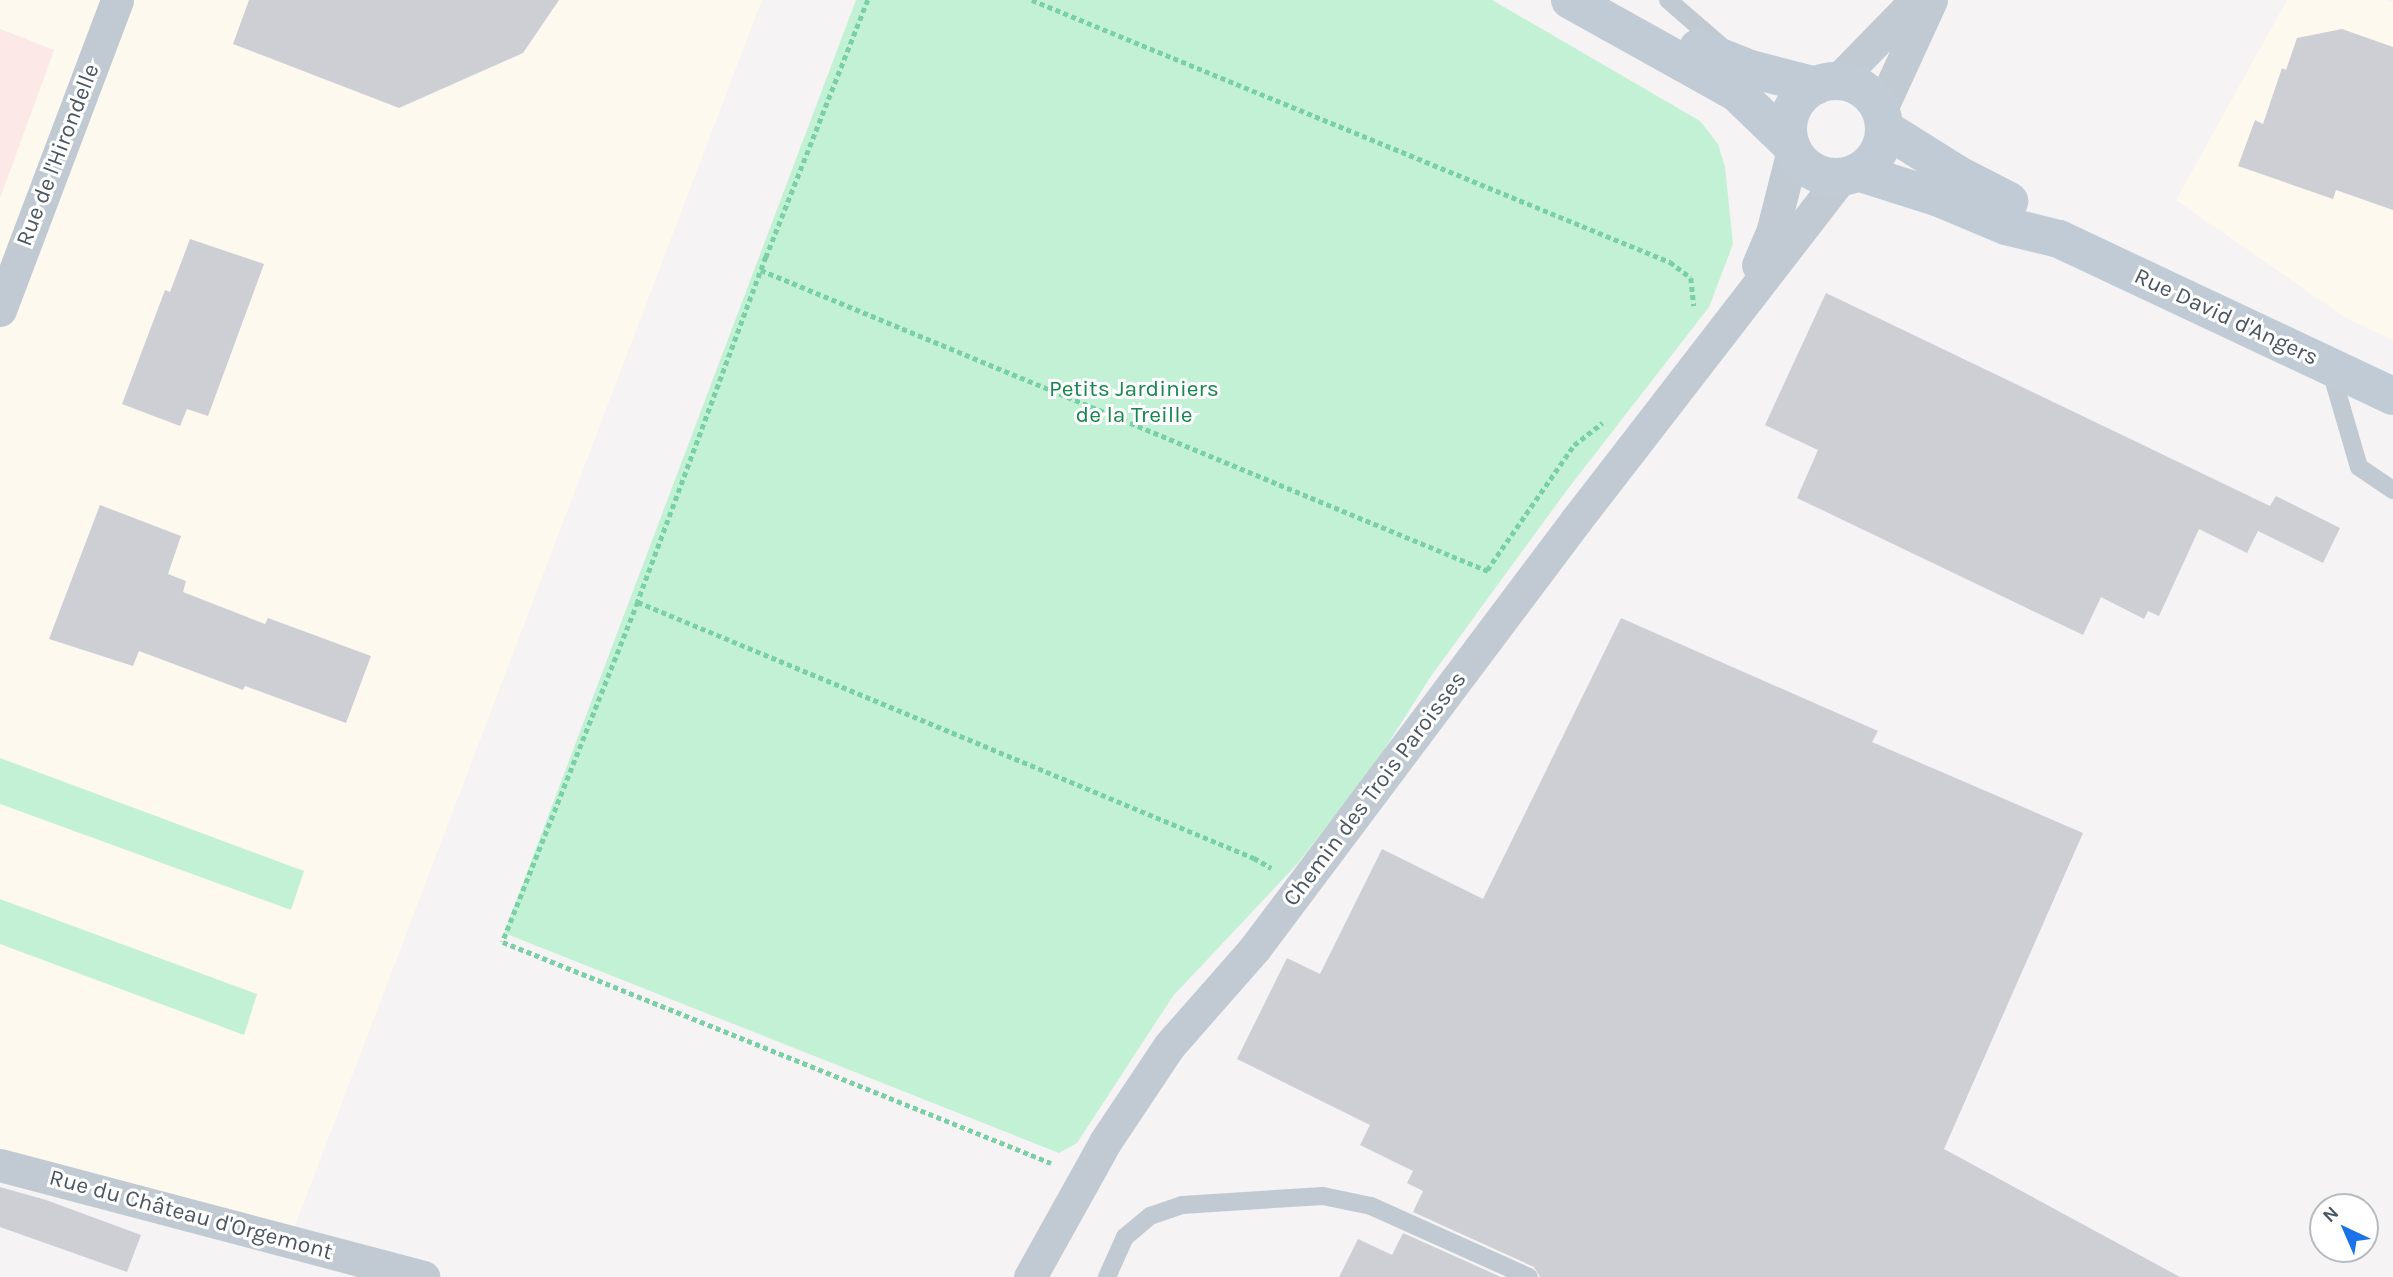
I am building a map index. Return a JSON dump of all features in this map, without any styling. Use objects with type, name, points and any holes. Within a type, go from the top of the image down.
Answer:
[{"type":"main road","points":[[1570,0],[1737,93],[1813,171],[1849,175],[1877,154],[1882,119],[1865,92],[1852,84],[1826,84],[1746,67],[1688,44],[1603,0]]},
{"type":"main road","points":[[1792,148],[1788,122],[1794,107],[1803,94],[1826,84]]},
{"type":"main road","name":"Rue David d'Angers","points":[[1882,119],[1957,174],[2015,204],[2059,239]]},
{"type":"main road","name":"Rue David d'Angers","points":[[1849,175],[1940,198],[2006,226],[2059,239],[2393,396]]},
{"type":"street","name":"Rue de l'Hirondelle","points":[[0,310],[117,0]]},
{"type":"street","points":[[1826,84],[1916,0]]},
{"type":"street","points":[[1882,119],[1931,0]]},
{"type":"street","name":"Chemin des Trois Paroisses","points":[[1737,311],[1773,229],[1792,148]]},
{"type":"street","name":"Chemin des Trois Paroisses","points":[[1030,1277],[1085,1177],[1168,1046],[1255,948],[1737,311],[1849,175]]},
{"type":"street","name":"Rue du Château d'Orgemont","points":[[0,1165],[423,1277]]},
{"type":"lane","points":[[1668,0],[1746,67]]},
{"type":"lane","points":[[2329,365],[2359,467],[2393,490]]},
{"type":"lane","points":[[1107,1277],[1125,1237],[1150,1216],[1182,1205],[1323,1196],[1371,1206],[1529,1277]]},
{"type":"path","points":[[868,0],[761,270],[638,603],[503,942],[1085,1177]]},
{"type":"path","points":[[1032,0],[1670,262],[1691,278],[1695,304],[1687,315]]},
{"type":"path","points":[[761,270],[1488,570],[1525,588]]},
{"type":"path","points":[[1488,570],[1574,444],[1610,413]]},
{"type":"path","points":[[638,603],[1254,858],[1302,886]]},
{"type":"shaded area","points":[[0,0],[762,0],[295,1226],[0,1156],[0,198],[54,50],[0,29]]},
{"type":"shaded area","points":[[2287,0],[2386,0],[2393,3],[2393,340],[2346,318],[2176,200]]},
{"type":"shaded area","points":[[0,29],[54,50],[0,198]]},
{"type":"green space","name":"Petits Jardiniers de la Treille","points":[[856,0],[1492,0],[1700,121],[1718,144],[1725,167],[1733,244],[1709,307],[1567,490],[1431,676],[1377,761],[1298,863],[1173,996],[1077,1143],[1059,1153],[504,933]]},
{"type":"green space","points":[[0,758],[304,871],[291,910],[0,804]]},
{"type":"green space","points":[[0,899],[257,994],[244,1035],[0,944]]},
{"type":"building","points":[[249,0],[559,0],[523,53],[399,108],[233,44]]},
{"type":"building","points":[[2342,29],[2393,47],[2393,210],[2336,190],[2333,199],[2238,166],[2255,120],[2263,124],[2282,68],[2286,70],[2297,38]]},
{"type":"building","points":[[190,239],[264,264],[208,416],[187,409],[180,426],[122,404],[165,290],[170,292]]},
{"type":"building","points":[[1826,293],[2270,506],[2276,496],[2340,528],[2323,563],[2258,531],[2247,553],[2199,529],[2159,616],[2148,611],[2144,619],[2101,597],[2083,635],[1797,498],[1818,450],[1765,425]]},
{"type":"building","points":[[100,505],[181,536],[168,574],[186,581],[183,592],[265,624],[268,618],[371,656],[346,723],[245,686],[243,690],[139,651],[133,666],[49,639]]},
{"type":"building","points":[[1621,618],[1878,731],[1872,742],[2083,833],[1944,1149],[2180,1277],[1540,1277],[1534,1267],[1413,1212],[1423,1191],[1407,1183],[1413,1171],[1360,1145],[1370,1125],[1237,1059],[1287,958],[1320,974],[1382,849],[1483,899]]},
{"type":"building","points":[[0,1187],[46,1200],[141,1235],[127,1272],[0,1227]]},
{"type":"building","points":[[1403,1233],[1501,1277],[1339,1277],[1358,1239],[1392,1255]]}]
